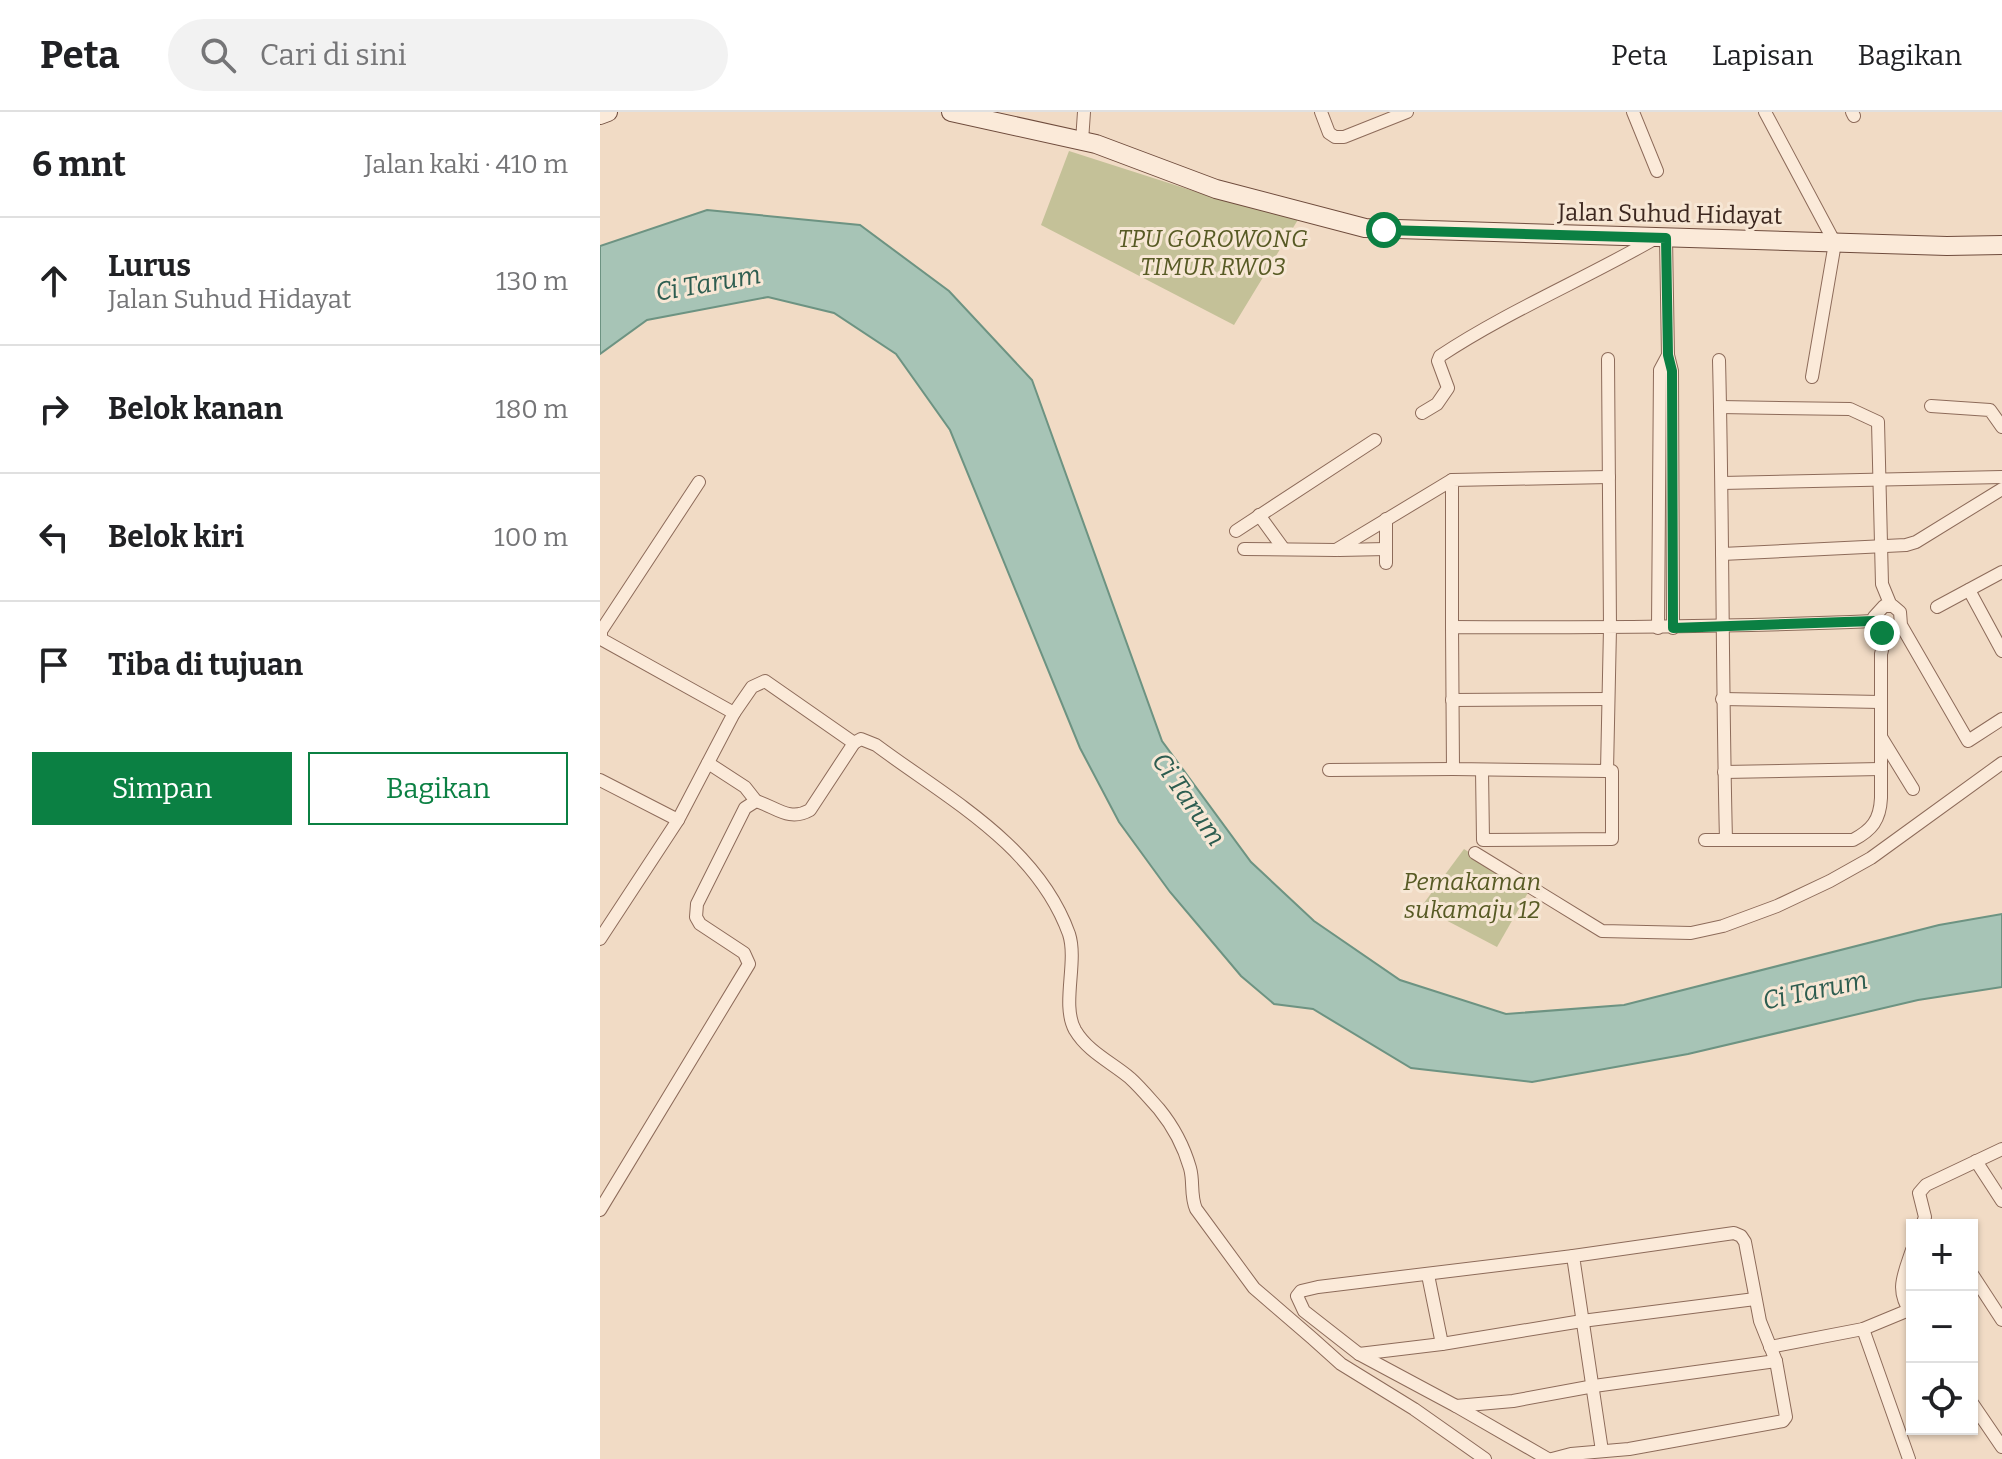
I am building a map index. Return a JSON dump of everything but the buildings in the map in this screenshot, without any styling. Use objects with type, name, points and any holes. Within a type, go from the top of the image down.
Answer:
[{"type":"street","points":[[600,115],[608,112]]},
{"type":"street","name":"Jalan Suhud Hidayat","points":[[951,112],[1082,141],[1216,189],[1337,222],[1384,230],[2002,245]]},
{"type":"street","points":[[1082,141],[1084,112]]},
{"type":"street","points":[[1321,112],[1329,133],[1344,137],[1407,112]]},
{"type":"street","points":[[1633,112],[1657,171]]},
{"type":"street","points":[[1765,112],[1835,243],[1812,377]]},
{"type":"street","points":[[1422,413],[1437,404],[1448,388],[1438,361],[1443,354],[1661,238],[1668,355],[1672,371],[1673,628]]},
{"type":"street","points":[[1658,628],[1660,370],[1668,355]]},
{"type":"street","points":[[1607,771],[1610,628],[1608,359]]},
{"type":"street","points":[[1719,360],[1726,840]]},
{"type":"street","points":[[1931,406],[1990,410],[2002,427]]},
{"type":"street","points":[[1452,627],[1721,628],[1874,621],[1885,607],[1878,422],[1850,409],[1720,407]]},
{"type":"street","points":[[1236,531],[1375,440]]},
{"type":"street","points":[[1336,550],[1452,480],[1609,477]]},
{"type":"street","points":[[1722,483],[2002,477]]},
{"type":"street","points":[[1452,480],[1453,769]]},
{"type":"street","points":[[699,482],[601,631],[601,639],[734,713]]},
{"type":"street","points":[[1722,554],[1881,547],[1916,542],[2002,489]]},
{"type":"street","points":[[1259,515],[1283,548]]},
{"type":"street","points":[[1386,519],[1386,563]]},
{"type":"street","points":[[1244,549],[1386,549]]},
{"type":"street","points":[[1937,607],[2002,572]]},
{"type":"street","points":[[1969,590],[2002,651]]},
{"type":"street","points":[[1885,607],[1900,612],[1901,625],[1968,741],[2002,719]]},
{"type":"street","points":[[1874,621],[1878,630],[1886,634],[1895,632],[1901,625]]},
{"type":"street","points":[[1705,840],[1853,840],[1868,833],[1877,821],[1880,805],[1881,654],[1886,634]]},
{"type":"street","points":[[600,939],[678,820],[734,713],[752,687],[765,681],[854,743]]},
{"type":"street","points":[[1452,700],[1608,699]]},
{"type":"street","points":[[1722,699],[1880,702]]},
{"type":"street","points":[[1880,734],[1913,789]]},
{"type":"street","points":[[708,763],[745,787],[756,801],[789,816],[800,816],[810,810],[854,743],[861,739],[876,745],[997,834],[1026,863],[1048,894],[1070,936],[1071,1017],[1075,1030],[1093,1052],[1130,1078],[1173,1129],[1191,1170],[1191,1196],[1196,1209],[1254,1288],[1341,1364],[1414,1409],[1485,1459]]},
{"type":"street","points":[[1475,853],[1602,931],[1691,933],[1750,916],[1830,881],[1871,858],[2002,763]]},
{"type":"street","points":[[1329,770],[1453,769],[1612,771],[1612,839],[1483,840],[1482,770]]},
{"type":"street","points":[[1724,772],[1880,769]]},
{"type":"street","points":[[600,780],[678,820]]},
{"type":"street","points":[[600,1210],[749,964],[744,953],[700,924],[696,917],[697,904],[745,808],[756,801]]},
{"type":"street","points":[[1925,1219],[1919,1193],[1926,1185],[2002,1149]]},
{"type":"street","points":[[1976,1161],[2002,1201]]},
{"type":"street","points":[[1734,1233],[1745,1242],[1755,1299],[1776,1361],[1787,1413],[1783,1421],[1629,1449],[1550,1459],[1359,1354],[1304,1311],[1297,1296],[1301,1291],[1318,1287],[1428,1275],[1734,1233]]},
{"type":"street","points":[[1573,1256],[1602,1451]]},
{"type":"street","points":[[1906,1270],[1901,1287],[1906,1306]]},
{"type":"street","points":[[1428,1275],[1442,1344]]},
{"type":"street","points":[[1978,1283],[2002,1320]]},
{"type":"street","points":[[1359,1354],[1755,1299]]},
{"type":"street","points":[[1770,1347],[1863,1329],[1906,1313]]},
{"type":"street","points":[[1863,1329],[1909,1459]]},
{"type":"street","points":[[1456,1406],[1513,1401],[1594,1386],[1776,1361]]},
{"type":"street","points":[[1978,1412],[2002,1447]]},
{"type":"green space","name":"TPU GOROWONG TIMUR RW03","points":[[1069,151],[1203,194],[1299,218],[1234,325],[1041,225]]},
{"type":"green space","name":"Pemakaman sukamaju 12","points":[[1464,849],[1529,891],[1497,947],[1421,907]]},
{"type":"water","name":"Ci Tarum","points":[[707,210],[860,225],[949,291],[1032,380],[1162,741],[1251,862],[1314,921],[1400,980],[1506,1014],[1624,1005],[1939,925],[2002,914],[2002,987],[1918,1000],[1688,1054],[1532,1082],[1411,1068],[1313,1009],[1274,1004],[1241,976],[1170,892],[1119,822],[1080,748],[950,430],[896,354],[834,313],[768,297],[647,320],[600,354],[600,246]]},
{"type":"route","points":[[1384,230],[1666,238],[1668,355],[1672,371],[1673,628],[1874,621],[1882,633]]}]
